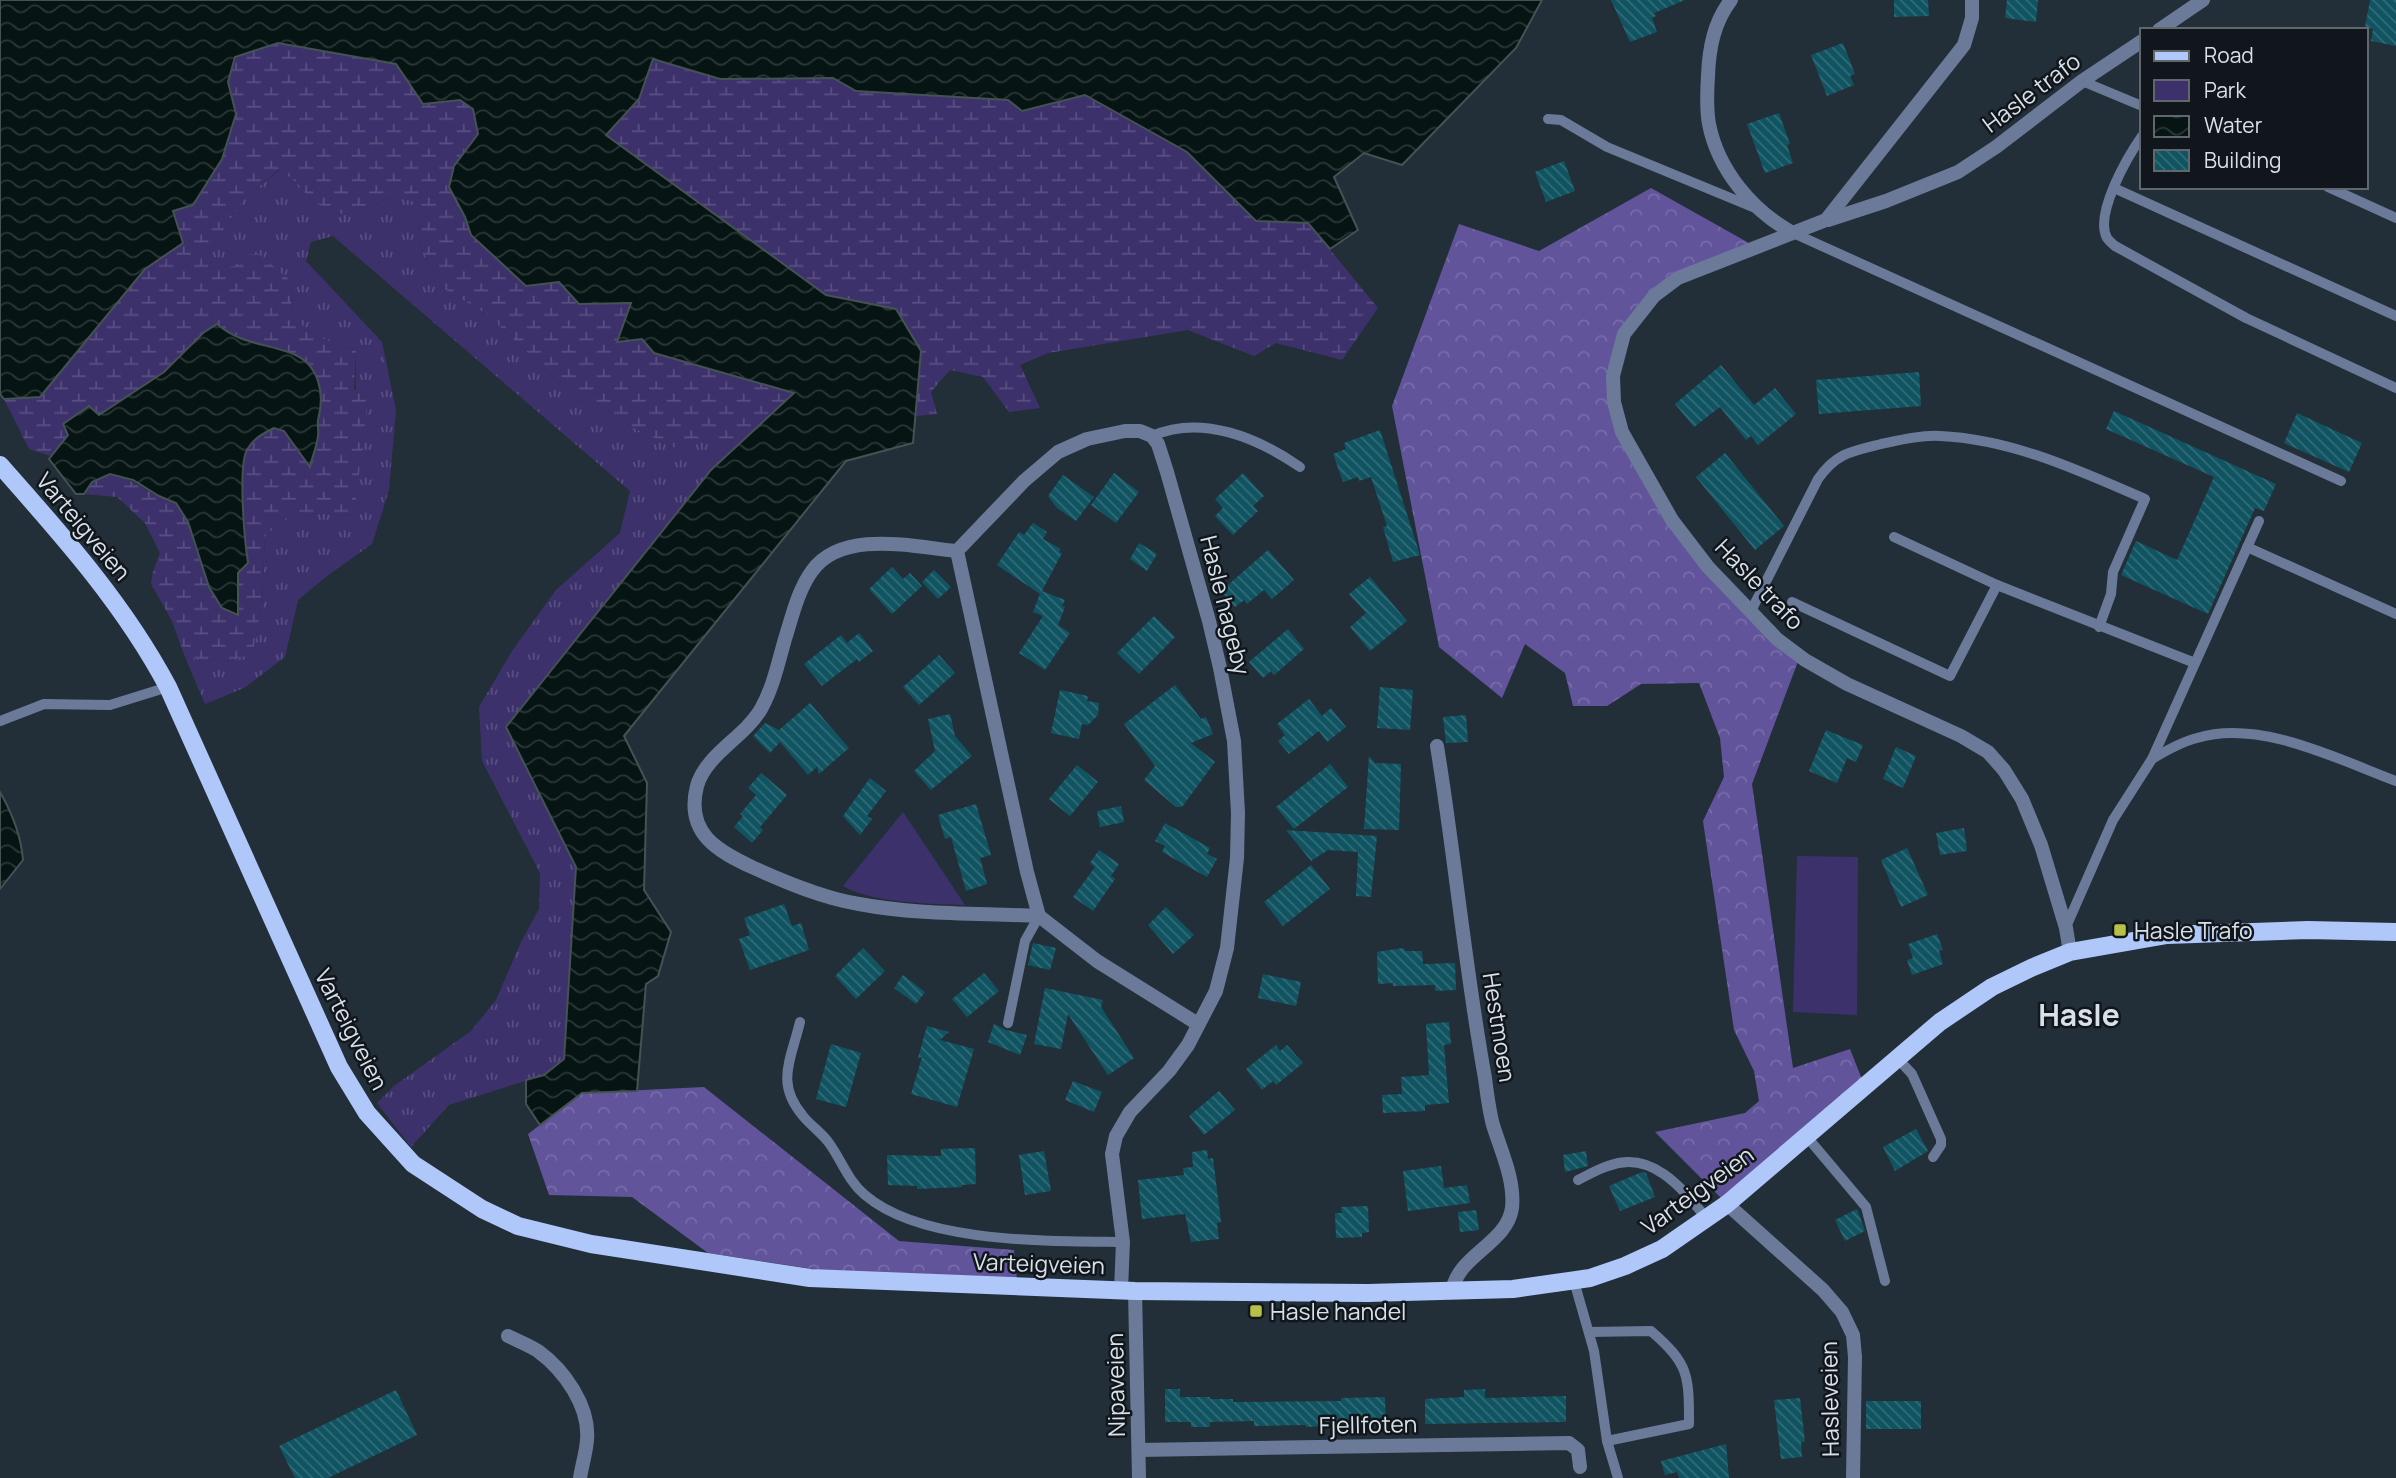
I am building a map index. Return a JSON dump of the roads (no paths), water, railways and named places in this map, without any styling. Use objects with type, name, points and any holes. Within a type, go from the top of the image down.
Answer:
[{"type":"main road","name":"Varteigveien","points":[[0,465],[121,609],[148,649],[168,687],[339,1067],[367,1113],[413,1164],[457,1195],[518,1226],[591,1244],[810,1278],[1128,1290],[1452,1292],[1513,1289],[1574,1281],[1607,1273],[1639,1260],[1662,1249],[1707,1219],[1971,1000],[2031,968],[2070,952],[2167,935],[2308,930],[2396,932]]},
{"type":"street","points":[[1731,0],[1719,20],[1710,44],[1707,108],[1714,142],[1727,170],[1756,208],[1791,232]]},
{"type":"street","points":[[1826,220],[1964,45],[1972,18],[1972,0]]},
{"type":"street","points":[[2162,28],[2203,0]]},
{"type":"street","name":"Hasle trafo","points":[[2070,952],[2066,928],[2041,845],[2022,799],[2004,770],[1988,752],[1961,736],[1847,684],[1805,660],[1777,639],[1750,613],[1708,567],[1672,520],[1643,470],[1622,432],[1614,402],[1613,376],[1624,334],[1654,296],[1678,278],[1791,232],[1886,201],[1958,172],[1996,147],[2082,81],[2140,42]]},
{"type":"street","points":[[957,551],[1024,481],[1058,452],[1087,439],[1125,431],[1140,431],[1152,436]]},
{"type":"street","name":"Hasle hageby","points":[[1128,1290],[1113,1171],[1112,1154],[1116,1136],[1130,1112],[1188,1045],[1216,991],[1224,969],[1237,858],[1237,769],[1229,712],[1209,621],[1162,458],[1152,436]]},
{"type":"street","points":[[957,551],[880,543],[862,544],[831,554],[813,569],[793,612],[764,702],[749,724],[701,776],[697,788],[696,817],[705,837],[714,848],[727,856],[783,882],[841,900],[907,910],[1038,916],[1097,961],[1198,1024]]},
{"type":"street","points":[[957,551],[1038,916]]},
{"type":"street","name":"Hestmoen","points":[[1437,746],[1478,1041],[1492,1123],[1510,1185],[1512,1204],[1509,1218],[1503,1227],[1458,1272],[1452,1292]]},
{"type":"street","name":"Hasleveien","points":[[1727,1204],[1814,1281],[1835,1303],[1853,1335],[1853,1478]]},
{"type":"street","name":"Nipaveien","points":[[1128,1290],[1139,1478]]},
{"type":"street","points":[[508,1336],[538,1352],[560,1373],[576,1395],[585,1415],[587,1438],[580,1478]]},
{"type":"street","name":"Fjellfoten","points":[[1139,1450],[1569,1443],[1578,1450],[1580,1467]]},
{"type":"lane","points":[[2082,81],[2140,105]]},
{"type":"lane","points":[[1548,119],[1561,120],[1607,147],[1756,208]]},
{"type":"lane","points":[[2140,139],[2131,151],[2105,213],[2107,237],[2115,246],[2246,318],[2396,387]]},
{"type":"lane","points":[[2114,188],[2396,316]]},
{"type":"lane","points":[[2332,189],[2396,218]]},
{"type":"lane","points":[[1791,232],[2341,481]]},
{"type":"lane","points":[[1152,436],[1169,428],[1184,426],[1230,433],[1258,442],[1300,467]]},
{"type":"lane","points":[[1750,613],[1818,479],[1829,464],[1854,450],[1909,438],[1939,435],[2015,448],[2082,471],[2145,499],[2113,572],[2111,594],[2099,627]]},
{"type":"lane","points":[[2066,928],[2113,820],[2152,759],[2259,521]]},
{"type":"lane","points":[[1894,537],[1997,585],[2195,663]]},
{"type":"lane","points":[[2247,547],[2396,614]]},
{"type":"lane","points":[[1792,602],[1950,676],[1997,585]]},
{"type":"lane","points":[[0,721],[44,704],[110,705],[168,687]]},
{"type":"lane","points":[[2152,759],[2197,737],[2241,733],[2271,736],[2396,781]]},
{"type":"lane","points":[[1008,1023],[1026,941],[1038,916]]},
{"type":"lane","points":[[800,1022],[786,1081],[788,1093],[799,1111],[829,1143],[851,1180],[864,1195],[877,1204],[923,1224],[985,1236],[1123,1242]]},
{"type":"lane","points":[[1898,1059],[1912,1074],[1941,1139],[1941,1145],[1933,1157]]},
{"type":"lane","points":[[1807,1137],[1866,1207],[1885,1281]]},
{"type":"lane","points":[[1578,1180],[1609,1165],[1628,1161],[1651,1165],[1687,1194],[1707,1219]]},
{"type":"lane","points":[[1574,1281],[1589,1332],[1607,1441],[1618,1478]]},
{"type":"lane","points":[[1589,1332],[1651,1331],[1671,1348],[1684,1366],[1689,1388],[1689,1424],[1607,1441]]},
{"type":"water","points":[[0,0],[1542,0],[1516,48],[1402,165],[1364,153],[1334,177],[1358,230],[1330,249],[1308,223],[1256,221],[1187,152],[1085,95],[1022,111],[1008,100],[856,91],[833,78],[720,79],[653,59],[639,99],[606,135],[826,295],[896,309],[921,351],[913,443],[846,461],[624,736],[647,783],[644,890],[671,932],[658,976],[646,984],[637,1091],[582,1093],[540,1125],[526,1104],[526,1080],[544,1075],[564,1059],[576,867],[506,727],[711,470],[794,393],[654,353],[642,339],[617,342],[631,303],[579,304],[559,282],[526,286],[471,235],[449,187],[454,166],[478,134],[473,109],[460,100],[423,104],[396,64],[278,43],[235,57],[228,82],[236,114],[222,159],[193,205],[173,211],[183,243],[145,269],[40,397],[4,399],[0,394]]},
{"type":"water","points":[[217,324],[234,336],[301,358],[314,372],[321,400],[317,444],[310,467],[284,431],[274,428],[253,441],[248,448],[243,469],[243,504],[248,563],[238,573],[238,615],[222,608],[209,587],[188,522],[176,503],[133,480],[110,474],[92,482],[84,494],[76,494],[49,459],[68,435],[63,424],[89,406],[99,415],[164,372],[203,333]]},
{"type":"water","points":[[0,792],[15,824],[23,860],[0,889]]},
{"type":"place","name":"Hasle Trafo","points":[[2120,930]]},
{"type":"place","name":"Hasle handel","points":[[1256,1311]]},
{"type":"district","name":"Hasle","points":[[2079,1014]]}]
